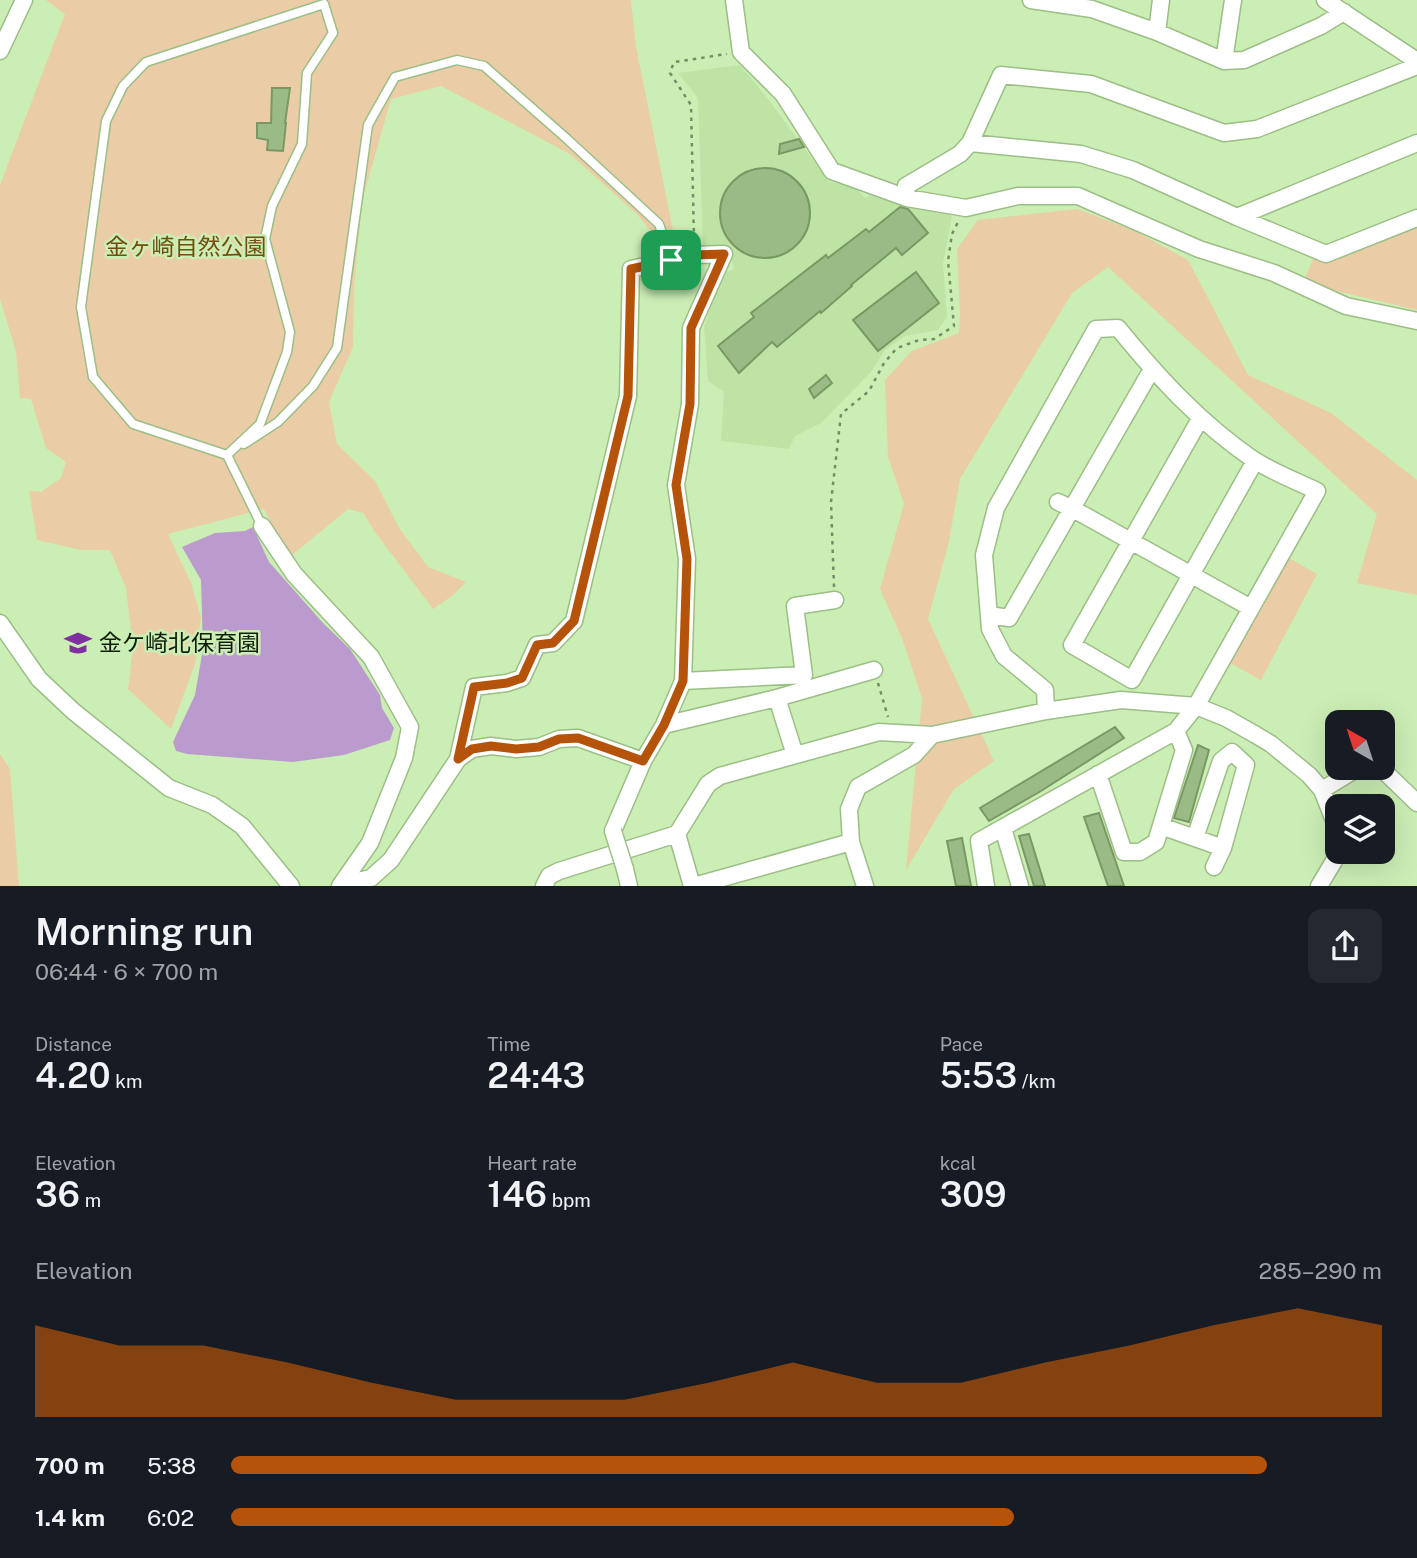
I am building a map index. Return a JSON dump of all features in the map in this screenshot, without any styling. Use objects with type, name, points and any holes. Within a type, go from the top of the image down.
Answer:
[{"type":"street","points":[[0,51],[24,0]]},
{"type":"street","points":[[734,0],[741,52],[783,94],[832,171],[907,198],[966,208],[1018,196],[1078,196],[1199,249],[1274,273],[1346,306],[1417,321]]},
{"type":"street","points":[[1031,0],[1093,5],[1224,61],[1244,60],[1321,26],[1344,12]]},
{"type":"street","points":[[1157,32],[1161,0]]},
{"type":"street","points":[[1224,61],[1233,0]]},
{"type":"street","points":[[1325,0],[1417,64]]},
{"type":"street","points":[[907,198],[905,186],[960,154],[970,143],[1001,75],[1091,83],[1224,133],[1257,129],[1417,64]]},
{"type":"street","points":[[970,143],[1081,155],[1133,170],[1326,254],[1417,218]]},
{"type":"street","points":[[1237,217],[1417,143]]},
{"type":"street","points":[[458,759],[474,687],[507,683],[522,678],[537,645],[553,643],[574,621],[628,396],[631,269],[695,255],[724,254],[691,328],[690,404],[676,485],[687,559],[683,681],[664,725],[643,761],[613,831],[629,886]]},
{"type":"street","points":[[986,886],[979,841],[1175,731],[1196,706],[1317,491],[1255,461],[1200,419],[1152,369],[1118,328],[1096,329],[996,508],[984,555],[989,629],[1004,656],[1045,690],[1046,711]]},
{"type":"street","points":[[989,615],[1009,618],[1152,369]]},
{"type":"street","points":[[1200,419],[1072,645],[1132,680],[1255,461]]},
{"type":"street","points":[[1058,502],[1251,608]]},
{"type":"street","points":[[262,526],[294,573],[371,657],[410,727],[404,758],[370,844],[342,885]]},
{"type":"street","points":[[683,681],[804,675],[795,606],[835,600]]},
{"type":"street","points":[[0,623],[39,679],[73,711],[169,788],[212,805],[242,825],[290,886]]},
{"type":"street","points":[[664,725],[777,698],[874,670]]},
{"type":"street","points":[[777,698],[795,755]]},
{"type":"street","points":[[544,886],[549,876],[559,871],[677,834],[708,784],[720,776],[878,732],[932,735],[1046,711],[1121,700],[1196,706],[1226,718],[1272,744],[1309,775],[1325,798]]},
{"type":"street","points":[[1098,774],[1124,852],[1140,852],[1156,842],[1184,750],[1175,731]]},
{"type":"street","points":[[865,886],[850,842],[849,808],[858,786],[914,755],[932,735]]},
{"type":"street","points":[[342,885],[371,878],[391,860],[458,759],[472,749],[491,746],[516,749],[539,747],[559,739],[578,738],[643,761]]},
{"type":"street","points":[[1195,838],[1221,761],[1232,752],[1246,765],[1223,848],[1214,867]]},
{"type":"street","points":[[1322,790],[1339,780]]},
{"type":"street","points":[[1393,780],[1417,803]]},
{"type":"street","points":[[1161,826],[1223,848]]},
{"type":"street","points":[[1003,828],[1020,886]]},
{"type":"street","points":[[677,834],[693,886],[850,842]]},
{"type":"street","points":[[1319,886],[1332,864]]},
{"type":"lane","points":[[227,455],[260,424],[288,352],[290,332],[265,239],[272,206],[302,144],[307,73],[333,33],[327,2],[146,62],[123,86],[106,121],[81,307],[93,377],[133,424],[227,455],[262,526]]},
{"type":"lane","points":[[227,455],[278,422],[313,386],[337,348],[368,125],[394,77],[457,60],[484,66],[659,224],[671,260]]},
{"type":"path","points":[[695,255],[691,105],[670,73],[674,62],[741,52]]},
{"type":"path","points":[[835,600],[831,502],[841,414],[869,391],[884,363],[897,348],[934,339],[954,326],[948,261],[952,234],[966,208]]},
{"type":"path","points":[[874,670],[892,732]]},
{"type":"shaded area","points":[[740,65],[829,182],[854,186],[865,198],[870,195],[900,205],[948,209],[952,217],[943,263],[947,317],[938,330],[905,336],[885,350],[871,372],[821,423],[795,436],[789,449],[721,441],[724,392],[708,381],[704,327],[720,275],[734,269],[728,246],[703,247],[698,98],[678,73]]},
{"type":"shaded area","points":[[253,527],[269,562],[350,649],[380,695],[382,708],[394,728],[390,740],[344,755],[293,762],[176,751],[173,742],[195,695],[203,649],[201,580],[182,547],[215,533],[245,531]]},
{"type":"green space","name":"金ヶ崎自然公園","points":[[46,0],[631,0],[636,47],[677,250],[655,254],[653,234],[637,214],[570,154],[441,86],[391,99],[362,201],[354,287],[353,347],[329,402],[337,444],[375,481],[399,528],[428,567],[466,582],[433,609],[363,513],[348,509],[291,556],[264,509],[168,534],[191,583],[201,618],[195,664],[171,729],[128,689],[133,647],[126,588],[110,550],[81,550],[37,540],[29,491],[41,492],[61,478],[66,462],[46,448],[31,399],[20,398],[16,351],[0,299],[0,185],[65,14]]},
{"type":"green space","points":[[1077,209],[1133,230],[1188,260],[1248,375],[1331,413],[1417,480],[1417,595],[1357,583],[1377,514],[1108,267],[1072,293],[960,479],[949,541],[928,619],[994,761],[954,789],[906,870],[922,698],[903,641],[880,589],[904,504],[888,457],[885,380],[912,351],[959,333],[957,249],[978,220]]},
{"type":"green space","points":[[1417,225],[1417,310],[1303,283],[1313,259],[1325,262],[1334,260]]},
{"type":"green space","points":[[1287,557],[1317,574],[1261,680],[1230,663]]},
{"type":"green space","points":[[0,754],[10,769],[19,886],[0,886]]},
{"type":"building","points":[[272,88],[290,88],[283,151],[267,150],[268,140],[257,138],[257,123],[271,123]]},
{"type":"building","points":[[799,139],[804,147],[779,154],[780,144]]},
{"type":"building","points":[[765,168],[782,172],[797,181],[806,196],[810,213],[806,230],[797,245],[782,254],[765,258],[748,254],[733,245],[724,230],[720,213],[724,196],[733,181],[748,172]]},
{"type":"building","points":[[900,207],[908,209],[928,233],[902,255],[896,248],[821,313],[820,311],[777,347],[772,342],[739,373],[718,346],[754,317],[751,313],[826,255],[828,258],[866,229],[869,232]]},
{"type":"building","points":[[916,272],[939,303],[878,351],[853,320]]},
{"type":"building","points":[[826,375],[832,383],[814,398],[809,389]]},
{"type":"building","points":[[1115,727],[1124,738],[1041,791],[989,821],[980,808]]},
{"type":"building","points":[[1198,745],[1209,750],[1189,822],[1174,818]]},
{"type":"building","points":[[1099,813],[1124,886],[1108,886],[1084,817]]},
{"type":"building","points":[[1029,834],[1045,886],[1034,886],[1019,836]]},
{"type":"building","points":[[962,838],[971,886],[956,886],[947,841]]},
{"type":"place","name":"金ケ崎北保育園","points":[[78,643]]},
{"type":"route","points":[[724,254],[691,328],[690,404],[676,485],[687,559],[683,681],[664,725],[643,761],[578,738],[559,739],[539,747],[516,749],[491,746],[472,749],[458,759],[474,687],[507,683],[522,678],[537,645],[553,643],[574,621],[628,396],[631,269],[671,260],[695,255],[724,254]]}]
